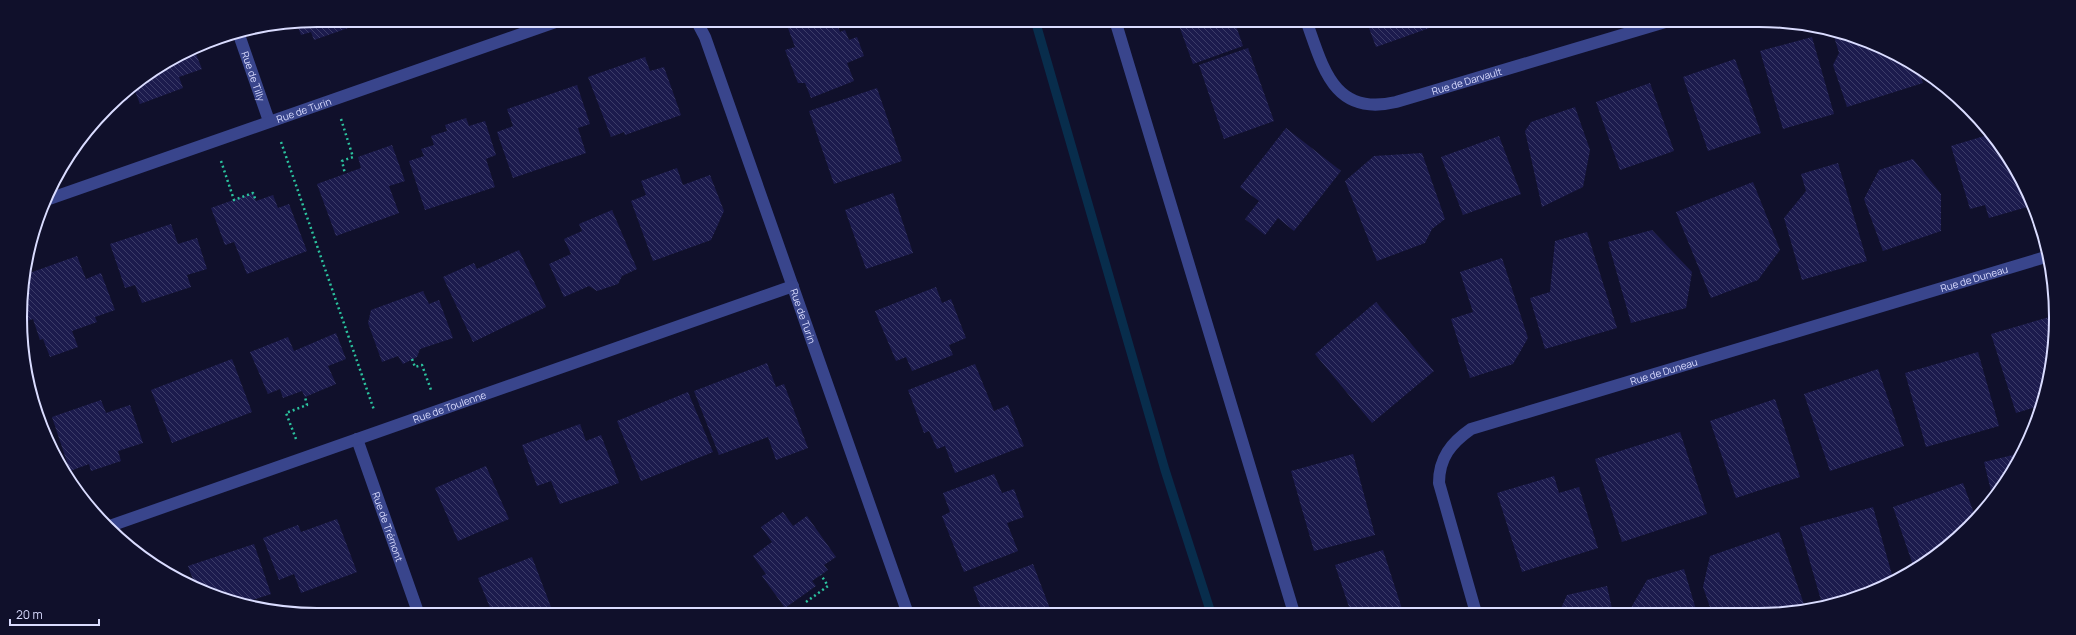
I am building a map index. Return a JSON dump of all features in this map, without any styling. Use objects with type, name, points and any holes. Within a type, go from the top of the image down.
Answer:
[{"type":"street","name":"Rue de Turin","points":[[53,198],[541,27]]},
{"type":"street","name":"Rue de Turin","points":[[700,27],[705,37],[906,608]]},
{"type":"street","points":[[1117,27],[1292,608]]},
{"type":"street","name":"Rue de Darvault","points":[[1309,27],[1328,79],[1338,91],[1351,100],[1366,106],[1381,106],[1396,102],[1648,27]]},
{"type":"street","name":"Rue de Tilly","points":[[240,38],[269,121]]},
{"type":"street","name":"Rue de Duneau","points":[[1475,608],[1439,483],[1439,472],[1443,458],[1449,447],[1471,430],[2042,258]]},
{"type":"street","name":"Rue de Toulenne","points":[[114,525],[793,286]]},
{"type":"street","name":"Rue de Trémont","points":[[357,439],[417,608]]},
{"type":"path","points":[[334,99],[353,157],[342,161],[345,174]]},
{"type":"path","points":[[215,140],[234,200],[253,193],[256,201]]},
{"type":"path","points":[[281,142],[375,412]]},
{"type":"path","points":[[412,359],[415,368],[422,364],[438,411]]},
{"type":"path","points":[[303,458],[286,413],[307,405],[305,397]]},
{"type":"path","points":[[806,602],[828,586],[820,575]]},
{"type":"building","points":[[351,27],[314,40],[311,32],[301,35],[298,28]]},
{"type":"building","points":[[788,27],[838,27],[840,32],[845,30],[849,40],[857,37],[864,56],[847,63],[854,81],[811,98],[805,83],[798,83],[785,50],[795,47]]},
{"type":"building","points":[[1180,27],[1236,27],[1243,46],[1193,64]]},
{"type":"building","points":[[1369,27],[1432,27],[1376,47]]},
{"type":"building","points":[[1812,37],[1834,114],[1783,129],[1760,51]]},
{"type":"building","points":[[1834,37],[1852,42],[1887,57],[1920,76],[1923,83],[1847,107],[1833,65],[1839,53]]},
{"type":"building","points":[[1248,48],[1274,121],[1224,139],[1199,65]]},
{"type":"building","points":[[196,54],[202,69],[179,77],[183,88],[140,104],[135,92],[172,66]]},
{"type":"building","points":[[645,57],[650,71],[664,67],[681,115],[625,135],[624,132],[611,137],[588,77]]},
{"type":"building","points":[[1735,59],[1761,133],[1708,151],[1683,77]]},
{"type":"building","points":[[1650,83],[1674,151],[1620,170],[1596,102]]},
{"type":"building","points":[[577,85],[590,124],[578,128],[586,153],[513,178],[497,132],[513,126],[507,109]]},
{"type":"building","points":[[877,88],[902,161],[834,184],[809,111]]},
{"type":"building","points":[[1575,107],[1590,150],[1583,187],[1542,207],[1525,131],[1531,122]]},
{"type":"building","points":[[466,118],[469,126],[485,121],[496,155],[486,159],[495,187],[425,210],[409,161],[424,156],[421,149],[434,145],[431,136],[447,131],[445,125]]},
{"type":"building","points":[[1286,128],[1341,171],[1294,231],[1278,218],[1265,235],[1245,219],[1259,201],[1240,187]]},
{"type":"building","points":[[1499,136],[1521,194],[1463,215],[1441,157]]},
{"type":"building","points":[[1985,136],[2010,172],[2027,207],[1989,218],[1985,205],[1970,209],[1951,146]]},
{"type":"building","points":[[392,145],[405,181],[389,186],[399,213],[336,236],[317,184],[361,168],[358,157]]},
{"type":"building","points":[[1422,153],[1445,219],[1432,229],[1425,243],[1377,261],[1345,181],[1374,156]]},
{"type":"building","points":[[1913,159],[1941,194],[1941,231],[1883,251],[1864,199],[1879,170]]},
{"type":"building","points":[[1838,163],[1867,261],[1802,280],[1784,218],[1806,191],[1801,174]]},
{"type":"building","points":[[677,168],[683,185],[710,175],[724,211],[711,240],[653,261],[631,201],[646,195],[641,181]]},
{"type":"building","points":[[1753,182],[1780,250],[1758,280],[1711,298],[1676,212]]},
{"type":"building","points":[[253,193],[256,201],[273,195],[278,208],[289,204],[307,251],[247,274],[234,242],[225,245],[211,208]]},
{"type":"building","points":[[893,193],[913,253],[866,269],[845,210]]},
{"type":"building","points":[[612,210],[637,269],[622,276],[618,284],[597,291],[589,286],[564,297],[549,264],[571,254],[564,239],[582,231],[579,224]]},
{"type":"building","points":[[171,224],[178,244],[197,238],[207,269],[187,275],[191,287],[142,303],[135,285],[125,288],[110,244]]},
{"type":"building","points":[[1652,230],[1692,272],[1686,308],[1631,323],[1608,242]]},
{"type":"building","points":[[1587,232],[1617,328],[1545,349],[1530,298],[1550,292],[1555,241]]},
{"type":"building","points":[[519,250],[546,307],[473,342],[443,277],[474,263],[477,269]]},
{"type":"building","points":[[77,256],[86,279],[101,273],[115,310],[95,317],[97,322],[72,331],[78,347],[50,357],[43,339],[40,340],[33,319],[27,321],[31,273]]},
{"type":"building","points":[[1502,258],[1528,338],[1513,364],[1470,378],[1451,319],[1473,312],[1460,272]]},
{"type":"building","points":[[936,287],[942,303],[951,299],[966,338],[949,345],[953,355],[912,371],[906,357],[896,361],[875,311]]},
{"type":"building","points":[[423,291],[429,304],[439,300],[453,338],[420,349],[417,357],[403,364],[398,356],[382,362],[368,323],[371,310]]},
{"type":"building","points":[[1376,302],[1434,371],[1372,423],[1315,354]]},
{"type":"building","points":[[2049,317],[2047,355],[2035,407],[2016,413],[1991,334]]},
{"type":"building","points":[[336,333],[346,359],[328,366],[336,384],[305,397],[302,391],[283,398],[280,389],[268,394],[250,352],[288,337],[294,351]]},
{"type":"building","points":[[1978,352],[1999,426],[1926,447],[1905,373]]},
{"type":"building","points":[[232,359],[252,412],[172,443],[151,390]]},
{"type":"building","points":[[767,363],[776,387],[784,384],[808,448],[776,460],[768,437],[719,455],[694,391]]},
{"type":"building","points":[[975,364],[994,411],[1008,405],[1024,446],[955,473],[945,446],[937,449],[929,431],[924,433],[908,390]]},
{"type":"building","points":[[1878,369],[1904,446],[1830,471],[1804,394]]},
{"type":"building","points":[[688,392],[713,452],[641,481],[617,421]]},
{"type":"building","points":[[1775,399],[1800,477],[1736,498],[1710,421]]},
{"type":"building","points":[[101,400],[106,413],[130,405],[143,443],[118,451],[121,461],[91,471],[89,464],[71,471],[52,417]]},
{"type":"building","points":[[580,424],[586,441],[601,435],[619,483],[560,504],[551,481],[537,486],[522,445]]},
{"type":"building","points":[[1680,432],[1707,514],[1622,542],[1595,459]]},
{"type":"building","points":[[1353,454],[1375,535],[1314,551],[1291,471]]},
{"type":"building","points":[[2014,455],[1991,491],[1984,462]]},
{"type":"building","points":[[486,466],[509,519],[458,541],[435,488]]},
{"type":"building","points":[[994,474],[1002,493],[1014,489],[1024,517],[1007,523],[1018,551],[964,572],[942,516],[950,512],[943,493]]},
{"type":"building","points":[[1554,476],[1559,493],[1579,487],[1598,548],[1522,572],[1497,493]]},
{"type":"building","points":[[1963,483],[1974,513],[1950,536],[1913,564],[1893,507]]},
{"type":"building","points":[[1873,507],[1892,575],[1852,593],[1821,601],[1800,527]]},
{"type":"building","points":[[783,512],[793,526],[807,516],[836,557],[824,565],[828,570],[812,581],[816,586],[785,608],[762,576],[766,574],[753,556],[772,542],[761,527]]},
{"type":"building","points":[[337,519],[357,572],[301,593],[294,574],[279,580],[263,538],[298,525],[301,532]]},
{"type":"building","points":[[1779,532],[1804,604],[1758,608],[1710,608],[1703,587],[1710,556]]},
{"type":"building","points":[[254,544],[271,594],[252,600],[224,593],[193,580],[188,566]]},
{"type":"building","points":[[1383,550],[1402,608],[1349,608],[1335,565]]},
{"type":"building","points":[[532,557],[551,608],[490,608],[478,578]]},
{"type":"building","points":[[1033,564],[1050,608],[981,608],[973,587]]},
{"type":"building","points":[[1684,569],[1696,608],[1631,608],[1647,580]]},
{"type":"building","points":[[1607,586],[1612,608],[1561,608],[1567,595]]},
{"type":"waterway","points":[[1037,27],[1165,470],[1209,608]]}]
